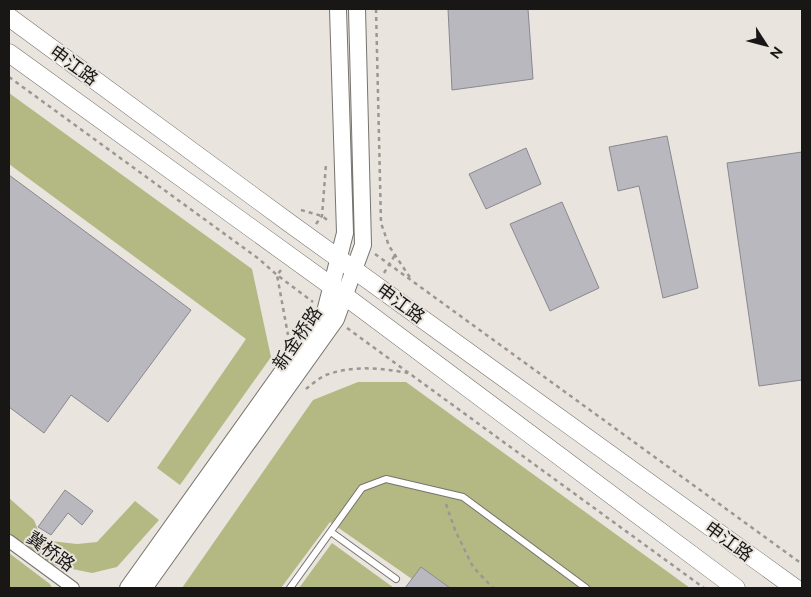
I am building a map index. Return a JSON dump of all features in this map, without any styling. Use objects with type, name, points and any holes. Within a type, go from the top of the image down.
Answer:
[{"type":"main road","name":"申江路","points":[[9,17],[795,588]]},
{"type":"main road","name":"申江路","points":[[9,53],[338,291],[736,588]]},
{"type":"street","name":"新金桥路","points":[[144,588],[332,324],[338,291],[339,258],[345,233],[338,9]]},
{"type":"street","name":"新金桥路","points":[[128,588],[354,269],[363,245],[357,9]]},
{"type":"street","name":"冀桥路","points":[[9,541],[72,588]]},
{"type":"lane","points":[[290,588],[362,488],[386,479],[463,498],[586,588]]},
{"type":"lane","points":[[331,532],[396,579]]},
{"type":"path","points":[[376,9],[381,223],[389,246],[412,280]]},
{"type":"path","points":[[9,77],[259,258],[277,275],[290,340]]},
{"type":"path","points":[[322,216],[324,197]]},
{"type":"path","points":[[395,255],[389,264],[802,564]]},
{"type":"path","points":[[349,329],[704,588]]},
{"type":"path","points":[[303,391],[324,376],[352,368],[384,368],[409,373]]},
{"type":"path","points":[[442,492],[455,530],[473,567],[493,588]]},
{"type":"green space","points":[[9,93],[252,269],[271,357],[180,485],[157,468],[246,339],[9,164]]},
{"type":"green space","points":[[358,382],[406,382],[690,588],[450,588],[421,567],[412,579],[330,522],[281,588],[182,588],[313,400]]},
{"type":"green space","points":[[9,498],[34,520],[42,540],[77,544],[97,542],[135,501],[159,520],[117,567],[92,573],[53,565],[9,535]]},
{"type":"green space","points":[[332,543],[394,588],[299,588]]},
{"type":"green space","points":[[9,553],[50,584],[52,588],[9,588]]},
{"type":"building","points":[[448,9],[528,9],[533,79],[452,90]]},
{"type":"building","points":[[667,136],[698,288],[663,298],[639,186],[618,191],[609,147]]},
{"type":"building","points":[[526,148],[541,184],[486,209],[469,174]]},
{"type":"building","points":[[802,152],[802,380],[759,386],[727,163]]},
{"type":"building","points":[[9,175],[191,310],[108,422],[71,395],[44,433],[9,407]]},
{"type":"building","points":[[562,202],[599,288],[550,311],[510,224]]},
{"type":"building","points":[[65,490],[93,511],[82,525],[68,513],[51,535],[38,527]]},
{"type":"building","points":[[421,567],[450,588],[405,588]]}]
